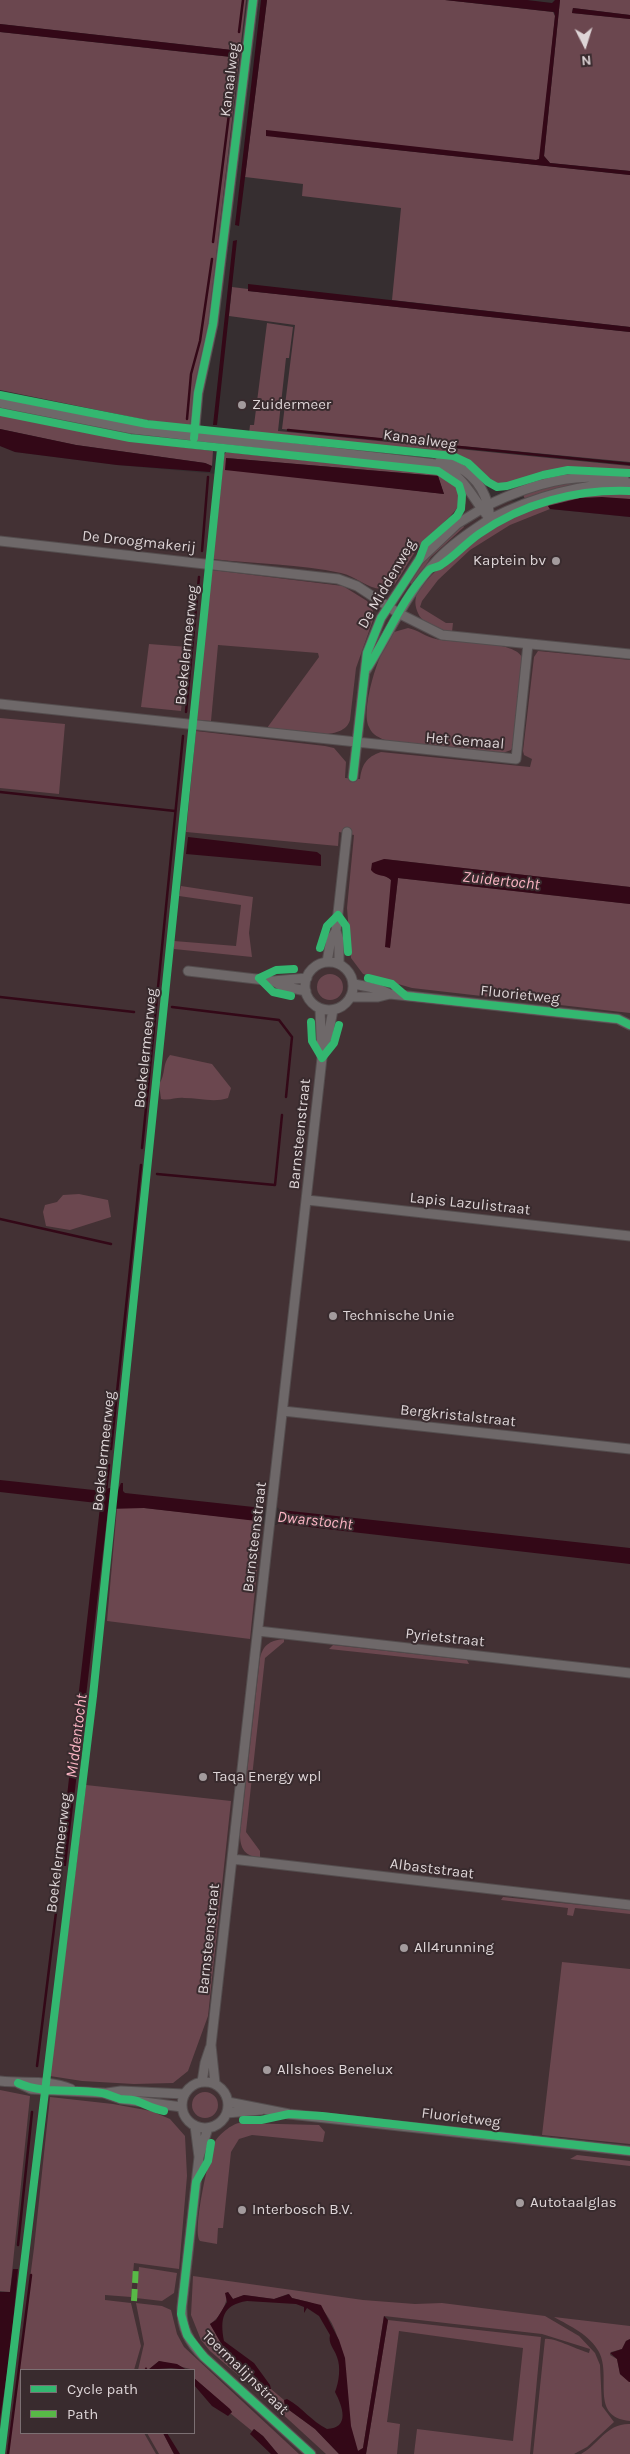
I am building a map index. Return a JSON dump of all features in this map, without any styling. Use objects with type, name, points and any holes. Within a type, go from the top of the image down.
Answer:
[{"type":"street","name":"Kanaalweg","points":[[194,437],[198,393],[213,324],[253,0]]},
{"type":"street","name":"Kanaalweg","points":[[0,403],[132,429],[423,461],[447,468],[458,476],[484,506],[490,519]]},
{"type":"street","points":[[484,506],[528,487],[557,480],[602,477],[630,481]]},
{"type":"street","points":[[490,519],[539,497],[565,489],[630,481]]},
{"type":"street","name":"De Middenweg","points":[[353,777],[367,653],[371,640],[388,606],[425,553],[442,536],[484,506]]},
{"type":"street","name":"De Middenweg","points":[[365,672],[398,613],[439,558],[490,519]]},
{"type":"street","name":"De Droogmakerij","points":[[0,541],[338,578],[357,586],[388,606]]},
{"type":"street","name":"De Middenweg","points":[[388,606],[398,613]]},
{"type":"street","points":[[398,613],[442,635],[630,654]]},
{"type":"street","name":"Het Gemaal","points":[[357,742],[516,759],[528,644]]},
{"type":"street","points":[[0,704],[357,742]]},
{"type":"street","points":[[339,964],[339,940],[336,931],[347,832]]},
{"type":"street","points":[[327,962],[331,939],[336,931]]},
{"type":"street","points":[[327,962],[339,964],[347,970],[354,984],[351,997],[340,1008],[333,1010],[320,1008],[311,1002],[306,991],[307,978],[317,966],[327,962]]},
{"type":"street","points":[[188,971],[273,980],[307,978]]},
{"type":"street","points":[[273,980],[282,986],[306,991]]},
{"type":"street","name":"Fluorietweg","points":[[354,984],[378,989],[390,994],[618,1019],[630,1025]]},
{"type":"street","name":"Fluorietweg","points":[[351,997],[378,997],[390,994]]},
{"type":"street","name":"Barnsteenstraat","points":[[202,2082],[205,2063],[211,2045],[283,1411],[323,1045],[320,1008]]},
{"type":"street","name":"Barnsteenstraat","points":[[323,1045],[328,1036],[333,1010]]},
{"type":"street","name":"Lapis Lazulistraat","points":[[306,1200],[630,1236]]},
{"type":"street","name":"Bergkristalstraat","points":[[283,1411],[630,1448]]},
{"type":"street","name":"Pyrietstraat","points":[[258,1631],[630,1673]]},
{"type":"street","name":"Albaststraat","points":[[232,1859],[630,1905]]},
{"type":"street","name":"Barnsteenstraat","points":[[211,2045],[215,2083]]},
{"type":"street","points":[[0,2081],[18,2083],[31,2089],[45,2091],[72,2090],[104,2093],[121,2091],[184,2094]]},
{"type":"street","points":[[202,2082],[215,2083],[226,2093],[228,2102],[227,2113],[220,2123],[208,2128],[195,2126],[184,2115],[182,2107],[184,2094],[194,2084],[202,2082]]},
{"type":"street","points":[[104,2093],[121,2099],[182,2107]]},
{"type":"street","name":"Fluorietweg","points":[[228,2102],[247,2104],[262,2110]]},
{"type":"street","name":"Fluorietweg","points":[[227,2113],[262,2110],[630,2151]]},
{"type":"street","name":"Toermalijnstraat","points":[[195,2126],[199,2157]]},
{"type":"street","name":"Toermalijnstraat","points":[[208,2128],[199,2157],[182,2306],[184,2328],[190,2341],[204,2358],[311,2454]]},
{"type":"shaded area","points":[[0,0],[246,0],[205,351],[191,427],[146,420],[0,390],[0,32],[231,57],[232,50],[0,24]]},
{"type":"shaded area","points":[[267,0],[445,0],[553,12],[555,16],[540,159],[266,136],[630,175],[630,327],[392,300],[401,208],[302,196],[303,184],[245,177]]},
{"type":"shaded area","points":[[560,0],[630,0],[630,15],[573,8],[572,13],[630,19],[630,171],[550,163],[544,156]]},
{"type":"shaded area","points":[[232,287],[248,289],[248,291],[630,332],[630,462],[282,429],[295,325],[229,316]]},
{"type":"shaded area","points":[[267,323],[293,327],[289,358],[286,358],[278,431],[630,466],[630,472],[585,467],[559,470],[500,485],[487,479],[470,463],[448,453],[249,434],[250,425],[254,425]]},
{"type":"shaded area","points":[[0,415],[120,439],[213,451],[212,466],[205,463],[76,445],[0,429]]},
{"type":"shaded area","points":[[0,446],[15,452],[117,465],[444,494],[548,505],[550,509],[630,517],[630,2454],[0,2454]]},
{"type":"shaded area","points":[[226,452],[437,474],[452,483],[459,492],[460,500],[450,517],[419,547],[395,584],[388,588],[374,588],[348,575],[325,570],[213,559],[224,455]],"holes":[[[226,458],[438,476],[444,494],[342,482]]]},
{"type":"shaded area","points":[[569,471],[596,471],[630,474],[630,476],[605,474],[519,488],[518,484]]},
{"type":"shaded area","points":[[591,481],[525,499],[522,493],[558,483]]},
{"type":"shaded area","points":[[606,492],[630,492],[630,499],[587,498],[548,506],[550,509],[510,525],[470,550],[438,580],[422,601],[420,607],[446,623],[453,623],[452,632],[439,630],[431,626],[420,616],[415,600],[421,588],[430,577],[458,552],[501,522],[546,503],[569,497]]},
{"type":"shaded area","points":[[466,496],[460,516],[431,540],[457,516]]},
{"type":"shaded area","points":[[462,524],[464,527],[431,557],[413,585],[407,581],[419,565]]},
{"type":"shaded area","points":[[212,570],[343,586],[367,601],[373,611],[373,620],[356,668],[350,720],[345,728],[337,732],[313,734],[267,728],[319,657],[318,653],[218,645],[211,721],[196,720]]},
{"type":"shaded area","points":[[408,628],[436,639],[498,645],[518,653],[523,659],[514,745],[511,750],[500,754],[387,741],[372,732],[367,718],[367,707],[378,663],[383,650],[394,632]]},
{"type":"shaded area","points":[[149,644],[188,647],[181,711],[141,707]]},
{"type":"shaded area","points":[[538,651],[630,660],[630,887],[384,859],[387,877],[391,880],[390,947],[398,878],[630,904],[630,1013],[412,988],[363,974],[351,958],[347,908],[354,835],[339,832],[338,846],[186,832],[196,731],[334,748],[346,762],[345,778],[360,779],[368,759],[381,752],[530,767],[532,759],[524,755],[523,751],[534,657]]},
{"type":"shaded area","points":[[0,718],[65,724],[59,794],[0,788]]},
{"type":"shaded area","points":[[181,886],[253,897],[249,933],[252,957],[174,949],[174,941],[236,946],[241,905],[179,896]]},
{"type":"shaded area","points":[[330,974],[339,978],[343,987],[339,996],[330,1000],[321,996],[317,987],[321,978]]},
{"type":"shaded area","points":[[170,1055],[212,1064],[231,1088],[228,1098],[212,1100],[161,1099],[159,1084]]},
{"type":"shaded area","points":[[79,1194],[108,1200],[111,1217],[70,1230],[46,1226],[43,1212],[45,1205],[57,1202],[63,1195]]},
{"type":"shaded area","points":[[117,1508],[144,1508],[262,1521],[250,1639],[107,1621]]},
{"type":"shaded area","points":[[284,1639],[284,1642],[265,1658],[246,1832],[260,1851],[260,1858],[251,1856],[244,1851],[240,1834],[261,1653],[269,1644],[276,1640]]},
{"type":"shaded area","points":[[333,1645],[467,1660],[469,1664],[329,1649]]},
{"type":"shaded area","points":[[86,1785],[231,1801],[208,2016],[188,2071],[173,2083],[134,2084],[82,2081],[50,2076]]},
{"type":"shaded area","points":[[503,1897],[630,1910],[630,1914],[575,1908],[573,1916],[567,1915],[568,1908],[501,1900]]},
{"type":"shaded area","points":[[562,1962],[630,1969],[630,2144],[542,2135]]},
{"type":"shaded area","points":[[0,2090],[30,2096],[10,2292],[0,2291]]},
{"type":"shaded area","points":[[205,2092],[214,2096],[218,2105],[214,2114],[205,2118],[196,2114],[192,2105],[196,2096]]},
{"type":"shaded area","points":[[50,2097],[113,2104],[151,2111],[170,2119],[185,2136],[187,2176],[179,2269],[134,2263],[131,2297],[105,2295],[105,2300],[131,2303],[141,2346],[134,2369],[20,2369],[20,2434],[145,2434],[156,2454],[7,2454],[34,2248]]},
{"type":"shaded area","points":[[239,2123],[319,2125],[325,2132],[323,2142],[252,2135],[239,2139],[231,2152],[223,2228],[218,2228],[217,2244],[200,2241],[198,2223],[212,2150],[219,2136]]},
{"type":"shaded area","points":[[577,2155],[630,2161],[630,2166],[570,2159]]},
{"type":"shaded area","points":[[139,2267],[177,2273],[174,2293],[162,2301],[136,2298]]},
{"type":"shaded area","points":[[193,2276],[363,2300],[415,2304],[442,2303],[545,2316],[579,2336],[595,2353],[600,2365],[602,2406],[614,2422],[587,2447],[574,2454],[533,2454],[545,2339],[560,2342],[589,2353],[590,2349],[542,2334],[384,2316],[363,2448],[358,2451],[351,2433],[342,2353],[332,2323],[324,2312],[314,2304],[292,2298],[288,2294],[274,2299],[244,2295],[233,2299],[228,2292],[222,2310],[210,2324],[225,2350],[268,2389],[271,2389],[284,2400],[285,2407],[315,2429],[339,2454],[326,2454],[210,2351],[201,2340],[191,2315]]},
{"type":"shaded area","points":[[136,2303],[162,2306],[171,2310],[177,2334],[184,2347],[299,2454],[278,2454],[263,2436],[254,2429],[252,2431],[230,2413],[232,2412],[195,2379],[195,2369],[159,2361],[149,2369],[138,2369],[144,2344]]},
{"type":"shaded area","points":[[554,2317],[630,2326],[630,2339],[626,2341],[622,2349],[611,2352],[610,2355],[617,2359],[620,2374],[630,2382],[630,2421],[617,2418],[610,2412],[606,2404],[602,2362],[595,2346],[579,2332]]},
{"type":"shaded area","points":[[388,2320],[541,2337],[530,2454],[414,2454],[417,2429],[513,2441],[523,2348],[399,2331],[387,2422],[400,2424],[397,2454],[366,2454]]},
{"type":"shaded area","points":[[630,2424],[630,2454],[581,2454],[609,2430]]},
{"type":"shaded area","points":[[148,2434],[164,2434],[174,2454],[159,2454]]},
{"type":"water","points":[[261,0],[267,0],[239,226],[235,225]]},
{"type":"water","points":[[445,0],[527,0],[552,3],[555,0],[560,0],[544,156],[550,163],[630,171],[630,175],[266,136],[266,130],[539,159],[554,12]]},
{"type":"water","points":[[573,8],[630,15],[630,19],[572,13]]},
{"type":"water","points":[[0,24],[232,50],[232,57],[0,32]]},
{"type":"water","points":[[237,240],[217,425],[213,425],[233,241]]},
{"type":"water","points":[[248,284],[630,327],[630,332],[248,291]]},
{"type":"water","points":[[0,429],[76,445],[205,463],[212,466],[210,472],[117,465],[15,452],[0,446]]},
{"type":"water","points":[[226,458],[438,476],[444,494],[225,470]]},
{"type":"water","points":[[580,498],[630,499],[630,517],[550,509],[548,506]]},
{"type":"water","points":[[188,837],[317,852],[321,855],[321,866],[186,854]]},
{"type":"water","name":"Zuidertocht","points":[[384,859],[630,887],[630,904],[398,878],[390,948],[385,947],[391,880],[371,870],[372,863]]},
{"type":"water","name":"Dwarstocht","points":[[0,1480],[103,1491],[109,1488],[118,1490],[121,1483],[123,1483],[123,1491],[125,1493],[630,1548],[630,1564],[144,1508],[108,1509],[66,1866],[59,1866],[100,1507],[97,1503],[0,1492]]},
{"type":"water","points":[[13,2269],[18,2269],[10,2354],[0,2419],[0,2292],[10,2292]]},
{"type":"water","points":[[228,2292],[233,2299],[244,2295],[274,2299],[289,2294],[292,2298],[321,2305],[339,2340],[345,2358],[351,2426],[358,2451],[363,2448],[384,2316],[388,2320],[366,2454],[339,2454],[315,2429],[285,2407],[284,2400],[287,2399],[327,2429],[334,2428],[342,2421],[342,2410],[335,2392],[338,2384],[339,2365],[331,2344],[330,2335],[319,2316],[307,2308],[304,2313],[304,2307],[296,2304],[247,2301],[232,2306],[225,2314],[222,2326],[224,2341],[254,2363],[270,2385],[271,2389],[268,2389],[225,2350],[210,2324],[216,2320],[227,2302],[225,2293]]},
{"type":"water","points":[[630,2339],[629,2382],[620,2374],[617,2359],[610,2353],[622,2349],[626,2341]]},
{"type":"water","points":[[159,2361],[177,2364],[185,2369],[149,2369]]},
{"type":"water","points":[[195,2379],[232,2412],[228,2416],[212,2406],[195,2386]]},
{"type":"water","points":[[254,2429],[263,2436],[278,2454],[271,2454],[250,2434]]},
{"type":"water","points":[[164,2434],[168,2434],[180,2454],[174,2454]]},
{"type":"pier","points":[[112,1487],[117,1487],[114,1510],[109,1513]]},
{"type":"pier","points":[[264,1507],[279,1508],[277,1525],[262,1524]]},
{"type":"waterway","points":[[239,32],[243,0]]},
{"type":"waterway","points":[[213,242],[237,50]]},
{"type":"waterway","points":[[187,419],[191,374],[200,341],[212,259]]},
{"type":"waterway","points":[[288,430],[630,464]]},
{"type":"waterway","name":"Middentocht","points":[[202,551],[208,477]]},
{"type":"waterway","name":"Middentocht","points":[[186,712],[199,577]]},
{"type":"waterway","name":"Middentocht","points":[[142,1148],[183,736]]},
{"type":"waterway","points":[[0,792],[175,811]]},
{"type":"waterway","points":[[0,997],[134,1012]]},
{"type":"waterway","points":[[172,1007],[279,1020],[292,1037],[286,1097]]},
{"type":"waterway","points":[[157,1174],[275,1185],[282,1115]]},
{"type":"waterway","name":"Middentocht","points":[[111,1449],[141,1165]]},
{"type":"waterway","points":[[0,1219],[111,1244]]},
{"type":"waterway","name":"Middentocht","points":[[106,1491],[109,1465]]},
{"type":"waterway","name":"Middentocht","points":[[37,2066],[62,1864]]},
{"type":"waterway","name":"Middentocht","points":[[18,2245],[32,2112]]},
{"type":"waterway","name":"Middentocht","points":[[8,2454],[31,2275]]},
{"type":"marked path","points":[[134,2301],[136,2266]]},
{"type":"cycle path","points":[[194,438],[198,393],[213,324],[253,0]]},
{"type":"cycle path","points":[[0,395],[147,424],[453,456],[468,463],[488,482],[497,487],[568,470],[630,473]]},
{"type":"cycle path","points":[[0,412],[130,438],[438,471],[459,485],[462,495],[461,509],[457,516],[425,544],[419,560],[381,618],[367,653],[353,777]]},
{"type":"cycle path","name":"Boekelermeerweg","points":[[1,2454],[93,1696],[221,449]]},
{"type":"cycle path","points":[[368,667],[410,593],[429,570],[446,561],[479,534],[514,514],[551,500],[590,493],[630,491]]},
{"type":"cycle path","points":[[320,948],[327,926],[338,915],[346,926],[348,952]]},
{"type":"cycle path","points":[[291,996],[273,992],[259,978],[276,970],[294,969]]},
{"type":"cycle path","points":[[368,978],[392,984],[406,996],[618,1019],[630,1025]]},
{"type":"cycle path","points":[[311,1022],[312,1041],[322,1058],[334,1043],[339,1025]]},
{"type":"cycle path","points":[[18,2083],[38,2089],[102,2093],[120,2099],[135,2100],[164,2111]]},
{"type":"cycle path","points":[[243,2120],[261,2120],[289,2114],[322,2116],[630,2151]]},
{"type":"cycle path","points":[[211,2143],[208,2161],[196,2182],[181,2314],[187,2335],[204,2357],[311,2454]]},
{"type":"place","name":"Zuidermeer","points":[[242,405]]},
{"type":"place","name":"Kaptein bv","points":[[556,561]]},
{"type":"place","name":"Technische Unie","points":[[333,1316]]},
{"type":"place","name":"Taqa Energy wpl","points":[[203,1777]]},
{"type":"place","name":"All4running","points":[[404,1948]]},
{"type":"place","name":"Allshoes Benelux","points":[[267,2070]]},
{"type":"place","name":"Autotaalglas","points":[[520,2203]]},
{"type":"place","name":"Interbosch B.V.","points":[[242,2210]]}]
